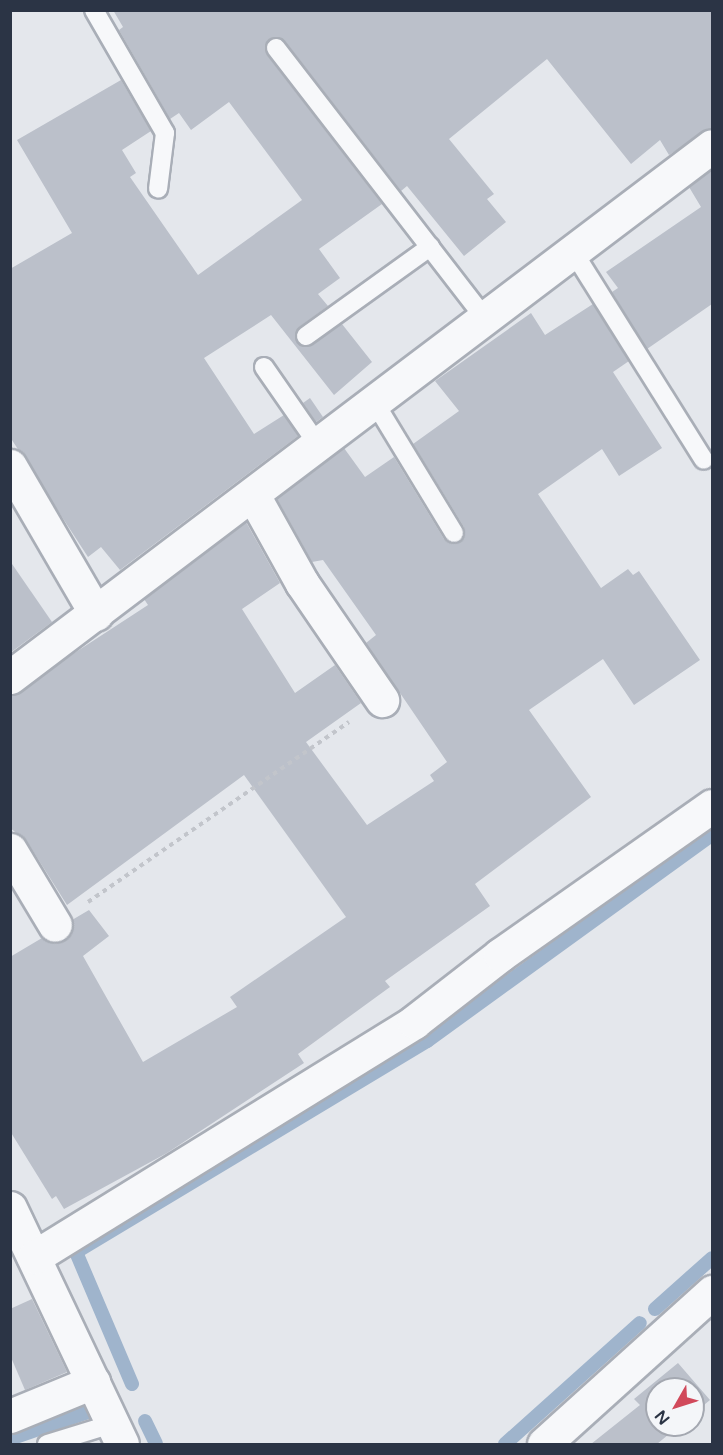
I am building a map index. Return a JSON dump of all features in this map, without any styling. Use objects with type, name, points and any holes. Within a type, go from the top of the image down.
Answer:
[{"type":"street","points":[[10,677],[375,404],[712,146]]},
{"type":"street","points":[[10,466],[96,614]]},
{"type":"street","points":[[253,495],[302,583],[382,700]]},
{"type":"street","points":[[34,1257],[414,1023],[510,948],[712,806]]},
{"type":"street","points":[[10,850],[55,925]]},
{"type":"street","points":[[10,1208],[117,1434]]},
{"type":"street","points":[[544,1444],[712,1292]]},
{"type":"street","points":[[10,1416],[93,1382]]},
{"type":"lane","points":[[94,10],[165,133],[158,189]]},
{"type":"lane","points":[[276,48],[486,320]]},
{"type":"lane","points":[[306,336],[430,248]]},
{"type":"lane","points":[[574,253],[704,460]]},
{"type":"lane","points":[[264,367],[319,446]]},
{"type":"lane","points":[[375,404],[454,533]]},
{"type":"lane","points":[[47,1444],[117,1434]]},
{"type":"path","points":[[55,925],[382,700]]},
{"type":"building","points":[[113,10],[712,10],[712,128],[669,155],[660,140],[631,164],[547,59],[449,139],[494,194],[487,199],[506,222],[464,256],[407,186],[401,191],[285,41],[270,39],[267,55],[382,204],[319,249],[340,278],[318,294],[328,306],[299,327],[295,338],[308,347],[342,324],[372,362],[334,395],[271,315],[204,358],[254,434],[284,415],[298,436],[120,570],[101,547],[88,557],[10,437],[10,269],[72,233],[17,140],[121,80],[151,131],[122,150],[136,173],[130,177],[198,275],[302,200],[229,102],[191,130],[179,113],[170,119],[119,30],[123,27]]},
{"type":"building","points":[[712,169],[712,304],[647,349],[612,292],[618,288],[606,272],[701,207],[689,187]]},
{"type":"building","points":[[593,304],[629,361],[613,372],[662,448],[619,476],[602,449],[538,494],[601,588],[628,569],[633,575],[639,571],[700,660],[634,705],[603,659],[529,710],[591,797],[475,884],[490,906],[385,981],[390,987],[298,1054],[304,1063],[167,1153],[64,1209],[56,1196],[52,1199],[10,1131],[10,957],[42,938],[55,944],[64,941],[72,934],[72,920],[89,910],[109,936],[83,956],[143,1062],[237,1007],[230,997],[346,917],[244,775],[67,905],[26,840],[10,828],[10,695],[148,605],[144,599],[246,522],[280,583],[242,609],[295,693],[335,665],[361,703],[306,742],[367,825],[434,781],[430,775],[447,762],[366,643],[376,635],[323,560],[312,562],[277,499],[344,448],[365,477],[394,457],[444,539],[460,542],[464,527],[413,444],[459,411],[435,381],[531,313],[545,335]]},
{"type":"building","points":[[310,398],[323,417],[316,422],[303,403]]},
{"type":"building","points":[[10,561],[52,622],[10,653]]},
{"type":"building","points":[[32,1299],[67,1372],[25,1390],[10,1355],[10,1309]]},
{"type":"building","points":[[678,1363],[690,1377],[661,1377]]},
{"type":"building","points":[[645,1390],[645,1437],[665,1437],[657,1444],[591,1444],[640,1405],[634,1399]]},
{"type":"building","points":[[705,1394],[710,1400],[705,1404]]},
{"type":"waterway","points":[[132,1384],[76,1252],[427,1041],[712,835]]},
{"type":"waterway","points":[[655,1309],[712,1258]]},
{"type":"waterway","points":[[505,1444],[640,1323]]},
{"type":"waterway","points":[[10,1439],[91,1411]]},
{"type":"waterway","points":[[145,1421],[156,1444]]}]
